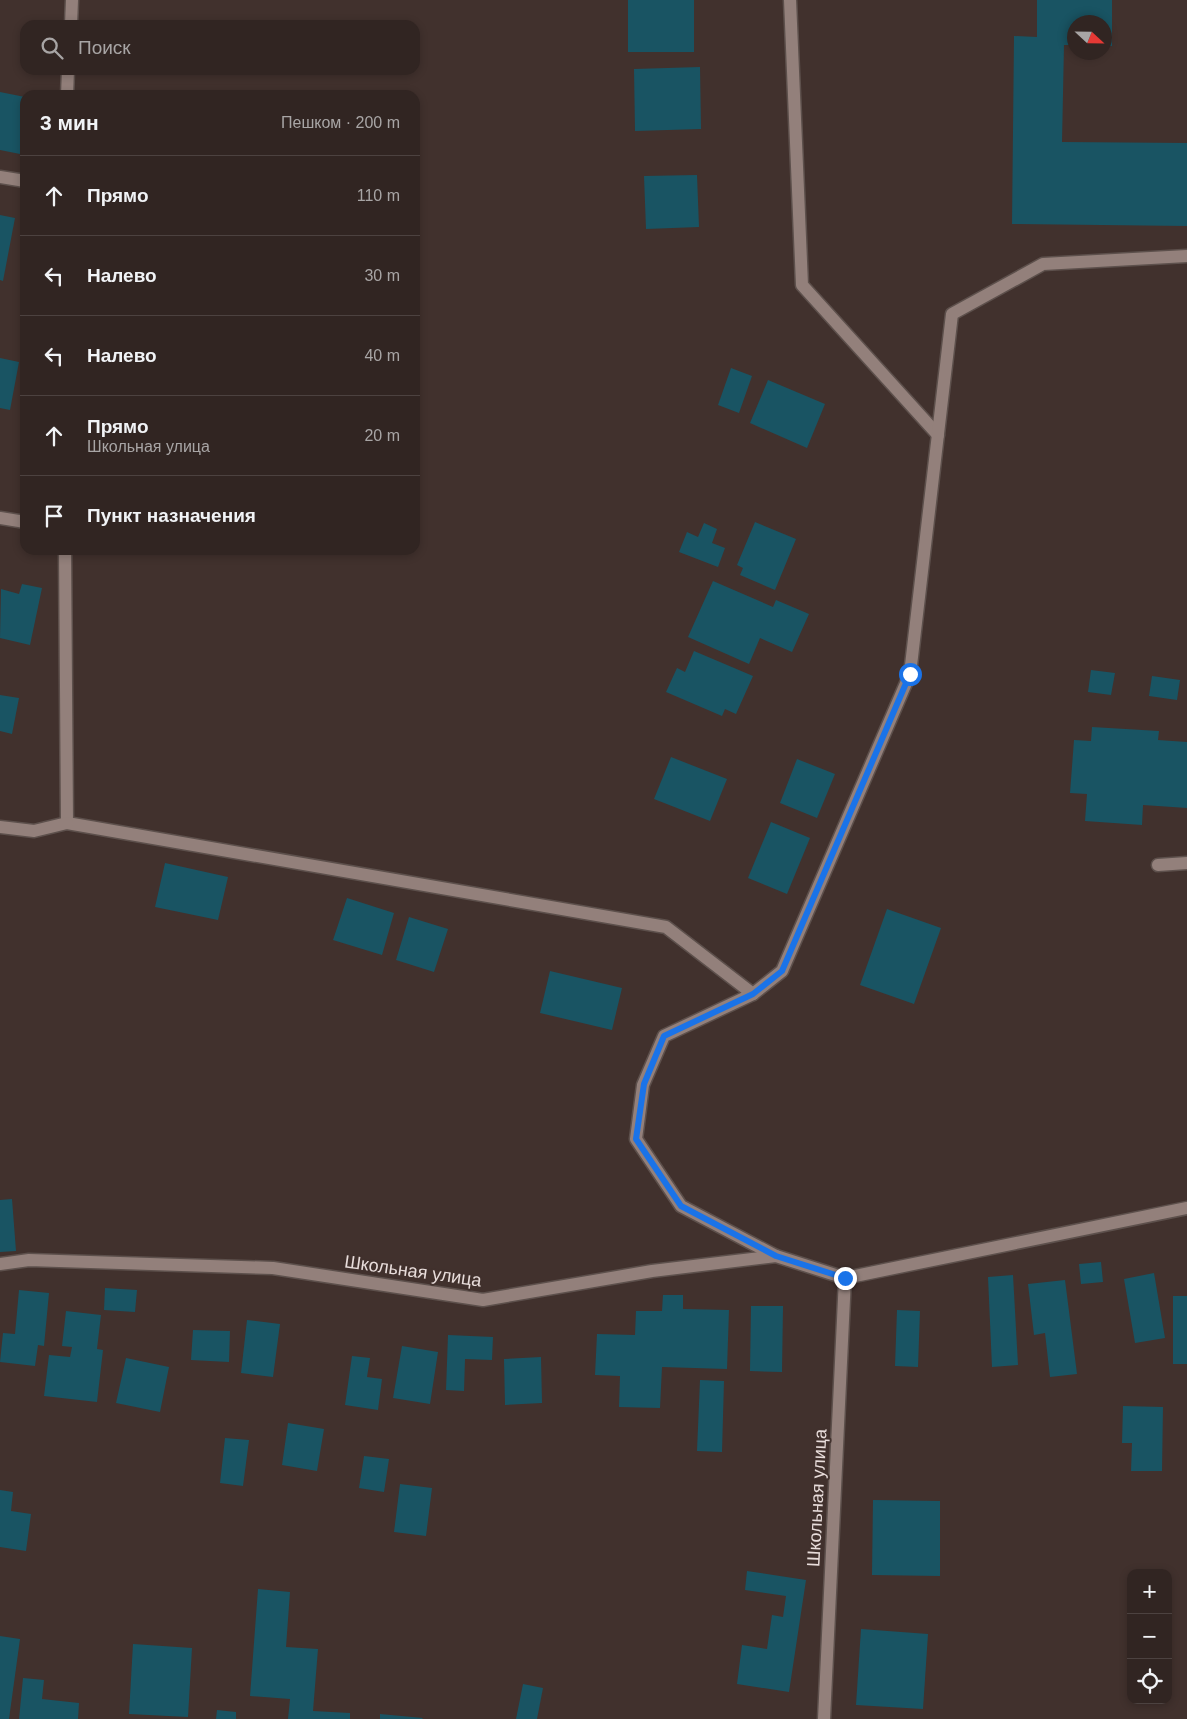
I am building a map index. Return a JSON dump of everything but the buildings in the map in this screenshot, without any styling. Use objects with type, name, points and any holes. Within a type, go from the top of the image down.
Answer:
[{"type":"street","points":[[71,20],[72,0]]},
{"type":"street","points":[[790,0],[802,284],[938,435]]},
{"type":"street","points":[[67,90],[68,75]]},
{"type":"street","points":[[0,177],[20,180]]},
{"type":"street","points":[[776,1256],[681,1206],[636,1139],[644,1084],[664,1036],[753,994],[782,971],[910,674],[952,314],[1044,264],[1187,256]]},
{"type":"street","points":[[0,518],[20,521]]},
{"type":"street","points":[[65,555],[67,823]]},
{"type":"street","points":[[0,827],[34,831],[67,823],[666,927],[753,994]]},
{"type":"street","points":[[1158,865],[1187,863]]},
{"type":"street","name":"Школьная улица","points":[[0,1264],[28,1260],[273,1268],[483,1300],[652,1271],[776,1256],[845,1278],[1187,1208]]},
{"type":"street","name":"Школьная улица","points":[[824,1719],[845,1278]]},
{"type":"route","points":[[845,1278],[776,1256],[681,1206],[636,1139],[644,1084],[664,1036],[753,994],[782,971],[910,674]]}]
